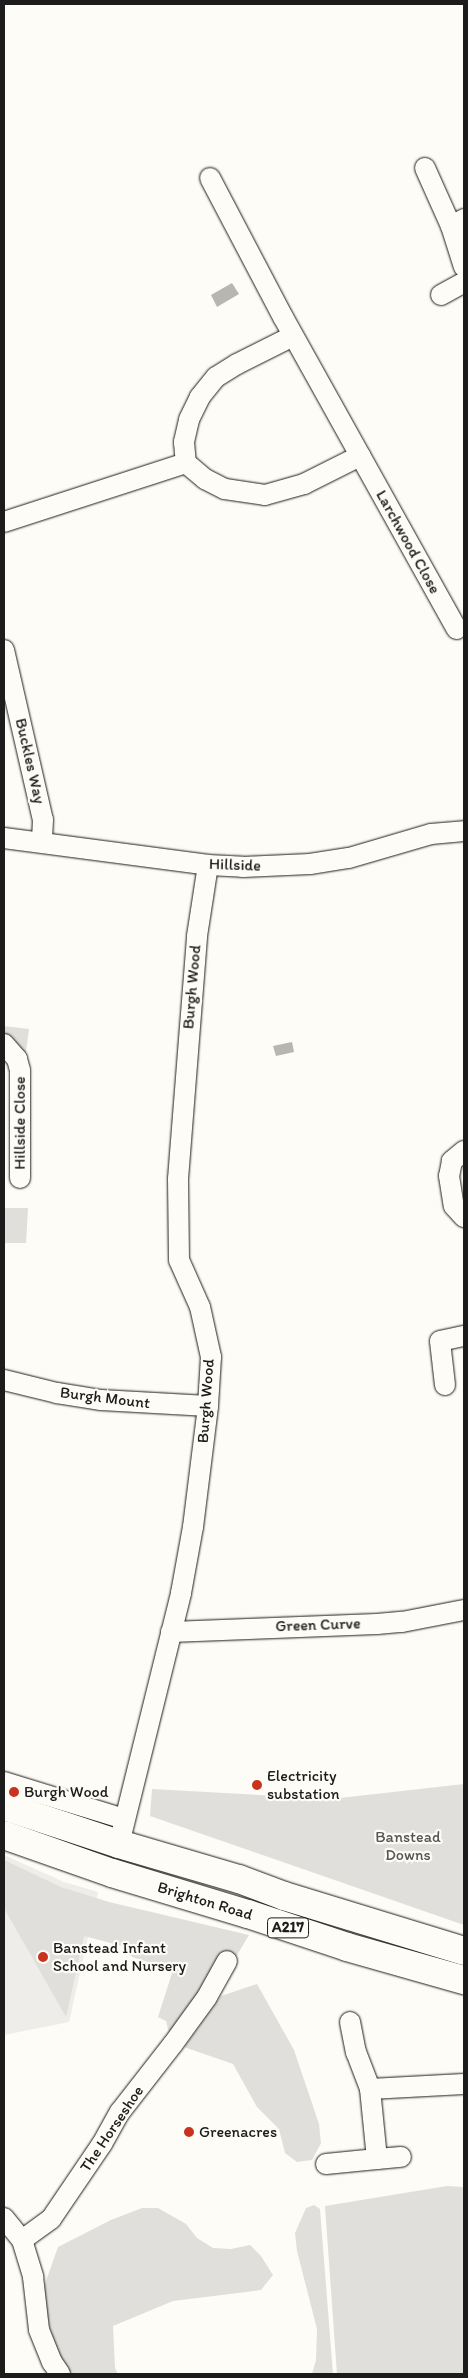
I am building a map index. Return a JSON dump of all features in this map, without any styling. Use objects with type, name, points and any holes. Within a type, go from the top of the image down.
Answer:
[{"type":"highway","name":"Brighton Road","points":[[4,1806],[122,1832],[284,1896],[464,1951]]},
{"type":"highway","name":"Brighton Road","points":[[4,1835],[112,1873],[248,1914],[347,1947],[464,1980]]},
{"type":"street","points":[[425,168],[458,222],[464,267]]},
{"type":"street","name":"Larchwood Close","points":[[210,178],[293,336],[457,629]]},
{"type":"street","points":[[442,295],[464,282]]},
{"type":"street","points":[[293,336],[237,364],[216,377],[200,397],[189,420],[184,442],[186,463],[205,479],[225,489],[264,495],[304,484],[360,456]]},
{"type":"street","points":[[4,522],[186,463]]},
{"type":"street","name":"Buckles Way","points":[[4,650],[43,820],[42,842]]},
{"type":"street","name":"Hillside","points":[[4,838],[208,865],[243,867],[310,864],[377,851],[432,834],[464,831]]},
{"type":"street","name":"Burgh Wood","points":[[122,1832],[181,1593],[193,1527],[208,1406],[211,1358],[200,1307],[179,1260],[178,1179],[197,936],[208,865]]},
{"type":"street","name":"Hillside Close","points":[[4,1044],[17,1059],[20,1070],[20,1178]]},
{"type":"street","points":[[464,1150],[452,1161],[449,1176],[454,1206],[458,1213],[464,1217]]},
{"type":"street","points":[[445,1385],[440,1341],[464,1336]]},
{"type":"street","name":"Burgh Mount","points":[[4,1380],[101,1400],[208,1406]]},
{"type":"street","name":"Green Curve","points":[[171,1632],[377,1624],[402,1622],[464,1610]]},
{"type":"street","name":"Brighton Road","points":[[4,1782],[122,1832]]},
{"type":"street","name":"The Horseshoe","points":[[22,2240],[51,2220],[102,2144],[120,2112],[173,2044],[206,1997],[227,1961]]},
{"type":"street","points":[[350,2022],[356,2052],[370,2089],[377,2159]]},
{"type":"street","points":[[370,2089],[464,2084]]},
{"type":"street","points":[[326,2164],[401,2157]]},
{"type":"street","points":[[4,2218],[22,2240],[33,2277],[39,2330],[52,2362],[60,2374]]},
{"type":"shaded area","points":[[232,283],[239,294],[217,307],[211,295]]},
{"type":"shaded area","points":[[292,1042],[294,1052],[276,1056],[273,1046]]},
{"type":"shaded area","name":"Banstead Infant School and Nursery","points":[[4,1855],[64,1882],[98,1892],[69,2022],[4,2035]]},
{"type":"green space","points":[[4,1026],[29,1029],[25,1059],[4,1038]]},
{"type":"green space","points":[[4,1208],[28,1208],[26,1243],[4,1243]]},
{"type":"green space","name":"Banstead Downs","points":[[464,1784],[464,1925],[150,1816],[152,1789],[331,1799]]},
{"type":"green space","points":[[4,1860],[61,1887],[109,1902],[249,1935],[215,1992],[169,2033],[166,2021],[158,2017],[173,1970],[132,1957],[122,1946],[84,1936],[66,2017],[4,1908]]},
{"type":"green space","points":[[257,1984],[294,2050],[319,2124],[321,2143],[312,2160],[297,2162],[285,2153],[279,2129],[257,2107],[233,2064],[184,2047],[221,1996]]},
{"type":"green space","points":[[447,2186],[464,2187],[464,2374],[337,2374],[325,2206]]},
{"type":"green space","points":[[314,2205],[320,2209],[333,2374],[312,2374],[316,2360],[317,2329],[297,2251],[295,2233],[306,2208]]},
{"type":"green space","points":[[142,2208],[158,2208],[186,2224],[197,2238],[213,2248],[231,2249],[250,2245],[261,2256],[273,2275],[261,2290],[173,2301],[113,2326],[115,2368],[118,2374],[69,2374],[56,2356],[42,2292],[58,2247],[111,2220]]},
{"type":"place","name":"Electricity substation","points":[[257,1785]]},
{"type":"place","name":"Burgh Wood","points":[[14,1792]]},
{"type":"place","name":"Banstead Infant School and Nursery","points":[[43,1957]]},
{"type":"place","name":"Greenacres","points":[[189,2132]]}]
